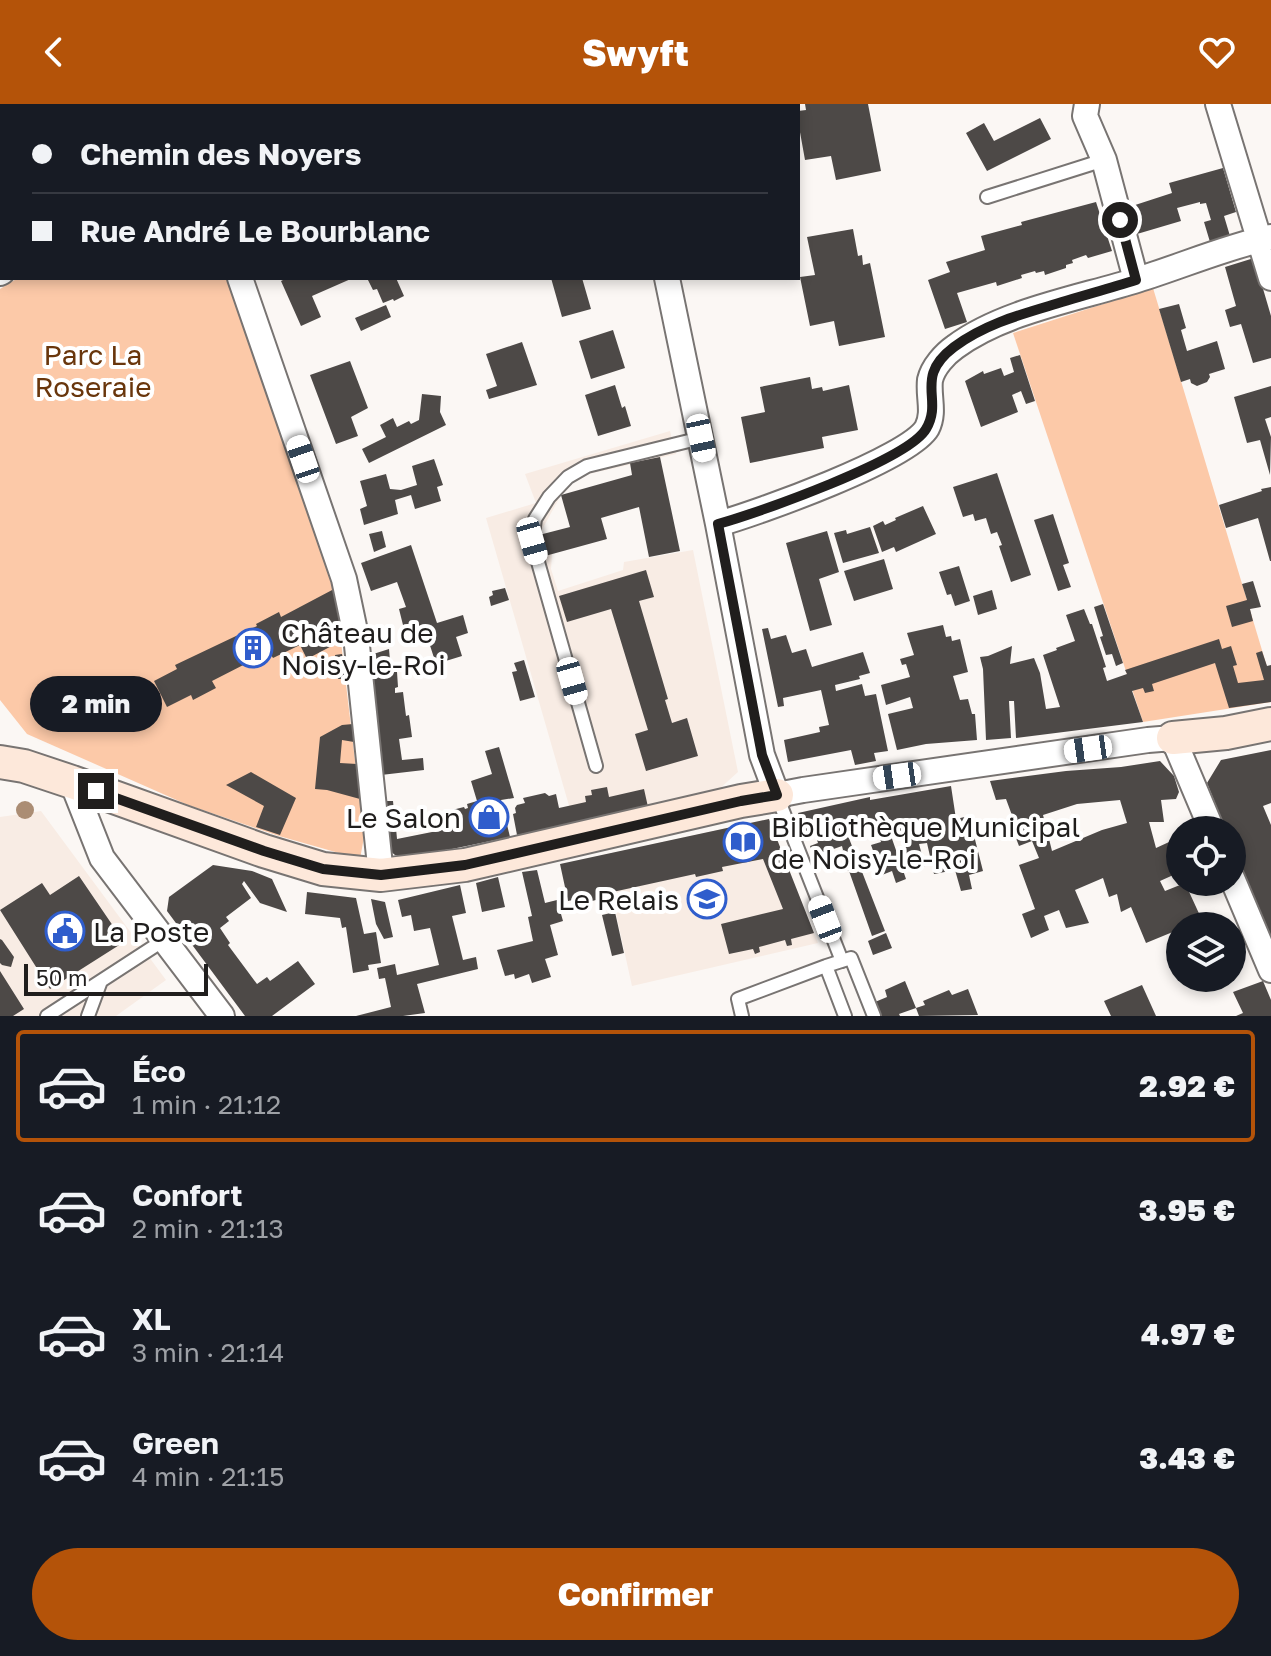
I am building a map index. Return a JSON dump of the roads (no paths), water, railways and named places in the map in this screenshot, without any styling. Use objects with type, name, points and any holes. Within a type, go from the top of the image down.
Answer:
[{"type":"street","points":[[1087,104],[1085,116],[1104,160],[1136,280]]},
{"type":"street","points":[[1218,104],[1266,238],[1271,278]]},
{"type":"street","points":[[718,524],[813,491],[864,469],[912,443],[925,431],[932,417],[930,379],[940,360],[979,332],[1007,319],[1266,238]]},
{"type":"street","points":[[241,280],[344,579],[356,636],[381,875]]},
{"type":"street","points":[[667,280],[762,755],[777,795]]},
{"type":"street","points":[[0,762],[24,766],[323,869],[381,875],[465,865],[741,801],[1133,742],[1226,733],[1271,724]]},
{"type":"street","points":[[1173,738],[1206,816]]},
{"type":"street","points":[[72,782],[102,858],[222,1016]]},
{"type":"street","points":[[1240,896],[1271,970]]},
{"type":"lane","points":[[987,197],[1104,160]]},
{"type":"lane","points":[[596,766],[532,541],[535,519],[549,497],[568,477],[587,466],[701,438]]},
{"type":"lane","points":[[777,795],[842,961]]},
{"type":"lane","points":[[47,1016],[164,940]]},
{"type":"lane","points":[[742,1016],[738,999],[851,958],[874,1016]]},
{"type":"lane","points":[[826,966],[845,1016]]},
{"type":"lane","points":[[88,1016],[101,981]]},
{"type":"place","name":"Château de Noisy-le-Roi","points":[[253,648]]},
{"type":"place","name":"Le Salon","points":[[489,817]]},
{"type":"place","name":"Bibliothèque Municipal de Noisy-le-Roi","points":[[743,842]]},
{"type":"place","name":"Le Relais","points":[[707,899]]},
{"type":"place","name":"La Poste","points":[[65,931]]},
{"type":"park label","name":"Parc La Roseraie","points":[[93,370]]}]
